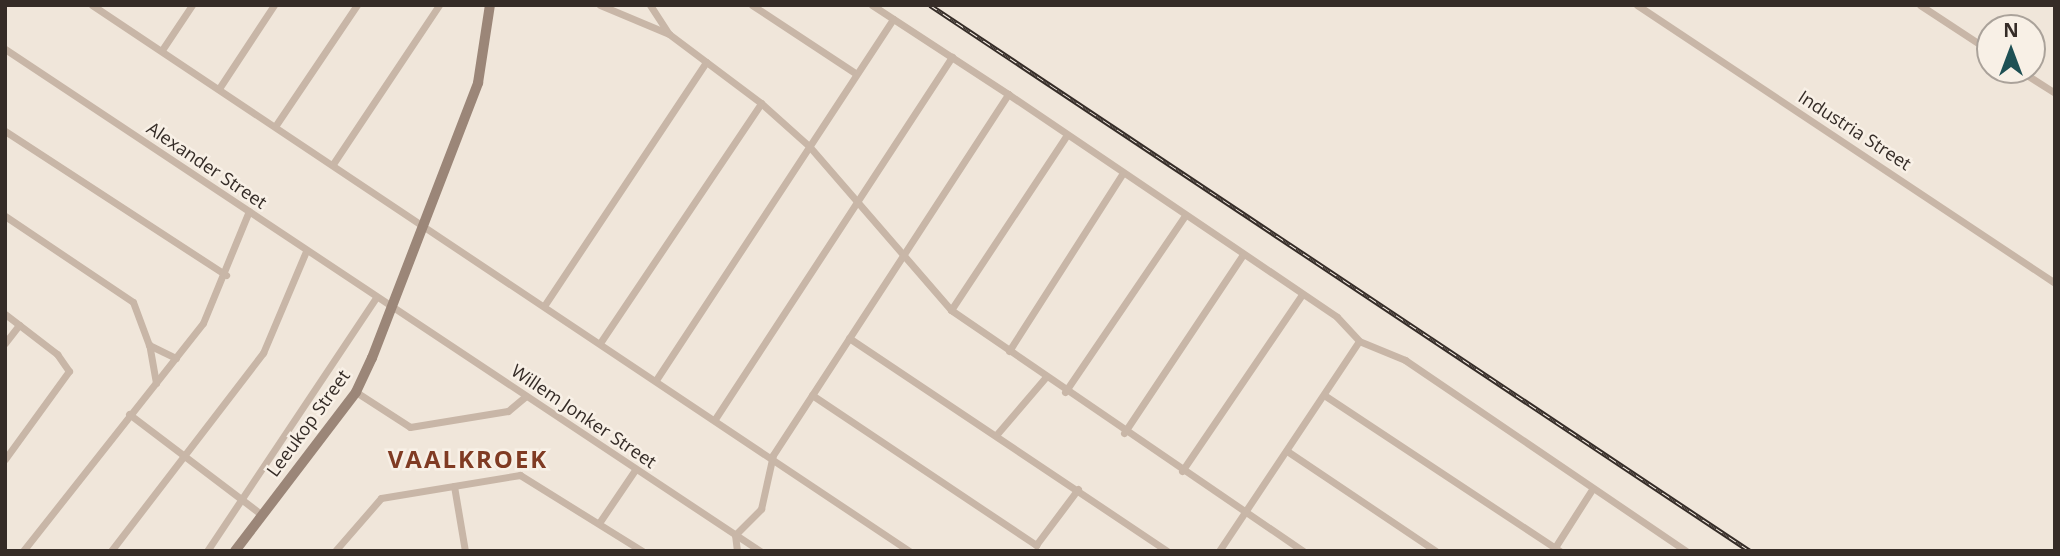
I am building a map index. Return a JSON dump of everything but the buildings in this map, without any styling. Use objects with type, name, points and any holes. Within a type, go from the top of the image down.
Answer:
[{"type":"street","points":[[92,5],[220,86],[422,228],[773,455],[909,551]]},
{"type":"street","points":[[104,13],[109,5]]},
{"type":"street","points":[[162,50],[192,5]]},
{"type":"street","points":[[220,86],[274,5]]},
{"type":"street","points":[[276,125],[357,5]]},
{"type":"street","points":[[333,164],[439,5]]},
{"type":"street","name":"Leeukop Street","points":[[235,551],[356,392],[484,67],[490,5]]},
{"type":"street","points":[[600,5],[669,34],[761,103],[810,146],[951,310],[1124,433],[1303,551]]},
{"type":"street","points":[[649,5],[669,34]]},
{"type":"street","points":[[751,5],[855,73]]},
{"type":"street","points":[[872,5],[1008,94],[1301,296],[1337,317],[1359,341],[1388,349],[1591,491],[1686,551]]},
{"type":"street","name":"Industria Street","points":[[1637,5],[2055,283]]},
{"type":"street","points":[[1920,5],[1976,42]]},
{"type":"street","points":[[656,380],[855,73],[893,19]]},
{"type":"street","name":"Alexander Street","points":[[5,49],[376,298],[392,306]]},
{"type":"street","points":[[715,419],[855,198],[952,57]]},
{"type":"street","points":[[544,306],[706,62]]},
{"type":"street","points":[[737,551],[735,536],[757,519],[773,455],[1008,94]]},
{"type":"street","points":[[600,343],[761,103]]},
{"type":"street","points":[[5,131],[226,275]]},
{"type":"street","points":[[951,310],[1066,136]]},
{"type":"street","points":[[1009,351],[1122,174]]},
{"type":"street","points":[[23,551],[211,310],[249,211]]},
{"type":"street","points":[[5,216],[132,302],[149,345],[156,383]]},
{"type":"street","points":[[1065,392],[1184,217]]},
{"type":"street","points":[[111,551],[269,344],[306,251]]},
{"type":"street","points":[[1124,433],[1242,256]]},
{"type":"street","points":[[1182,471],[1301,296]]},
{"type":"street","points":[[206,551],[239,499],[348,348],[376,298]]},
{"type":"street","name":"Willem Jonker Street","points":[[392,306],[760,551]]},
{"type":"street","points":[[5,314],[57,354],[68,375],[5,459]]},
{"type":"street","points":[[5,344],[19,325]]},
{"type":"street","points":[[849,338],[997,433],[1167,551]]},
{"type":"street","points":[[1219,551],[1359,341]]},
{"type":"street","points":[[149,345],[176,358]]},
{"type":"street","points":[[997,433],[1045,378]]},
{"type":"street","points":[[356,392],[410,427],[508,411],[526,396]]},
{"type":"street","points":[[812,395],[1039,548],[1078,489]]},
{"type":"street","points":[[1324,395],[1556,550],[1591,491]]},
{"type":"street","points":[[129,414],[183,458],[262,515]]},
{"type":"street","points":[[1287,451],[1436,551]]},
{"type":"street","points":[[599,523],[635,470]]},
{"type":"street","points":[[335,551],[376,500],[520,475],[642,551]]},
{"type":"street","points":[[454,486],[465,551]]},
{"type":"railway","points":[[930,5],[1750,551]]},
{"type":"district","name":"VAALKROEK","points":[[468,459]]}]
